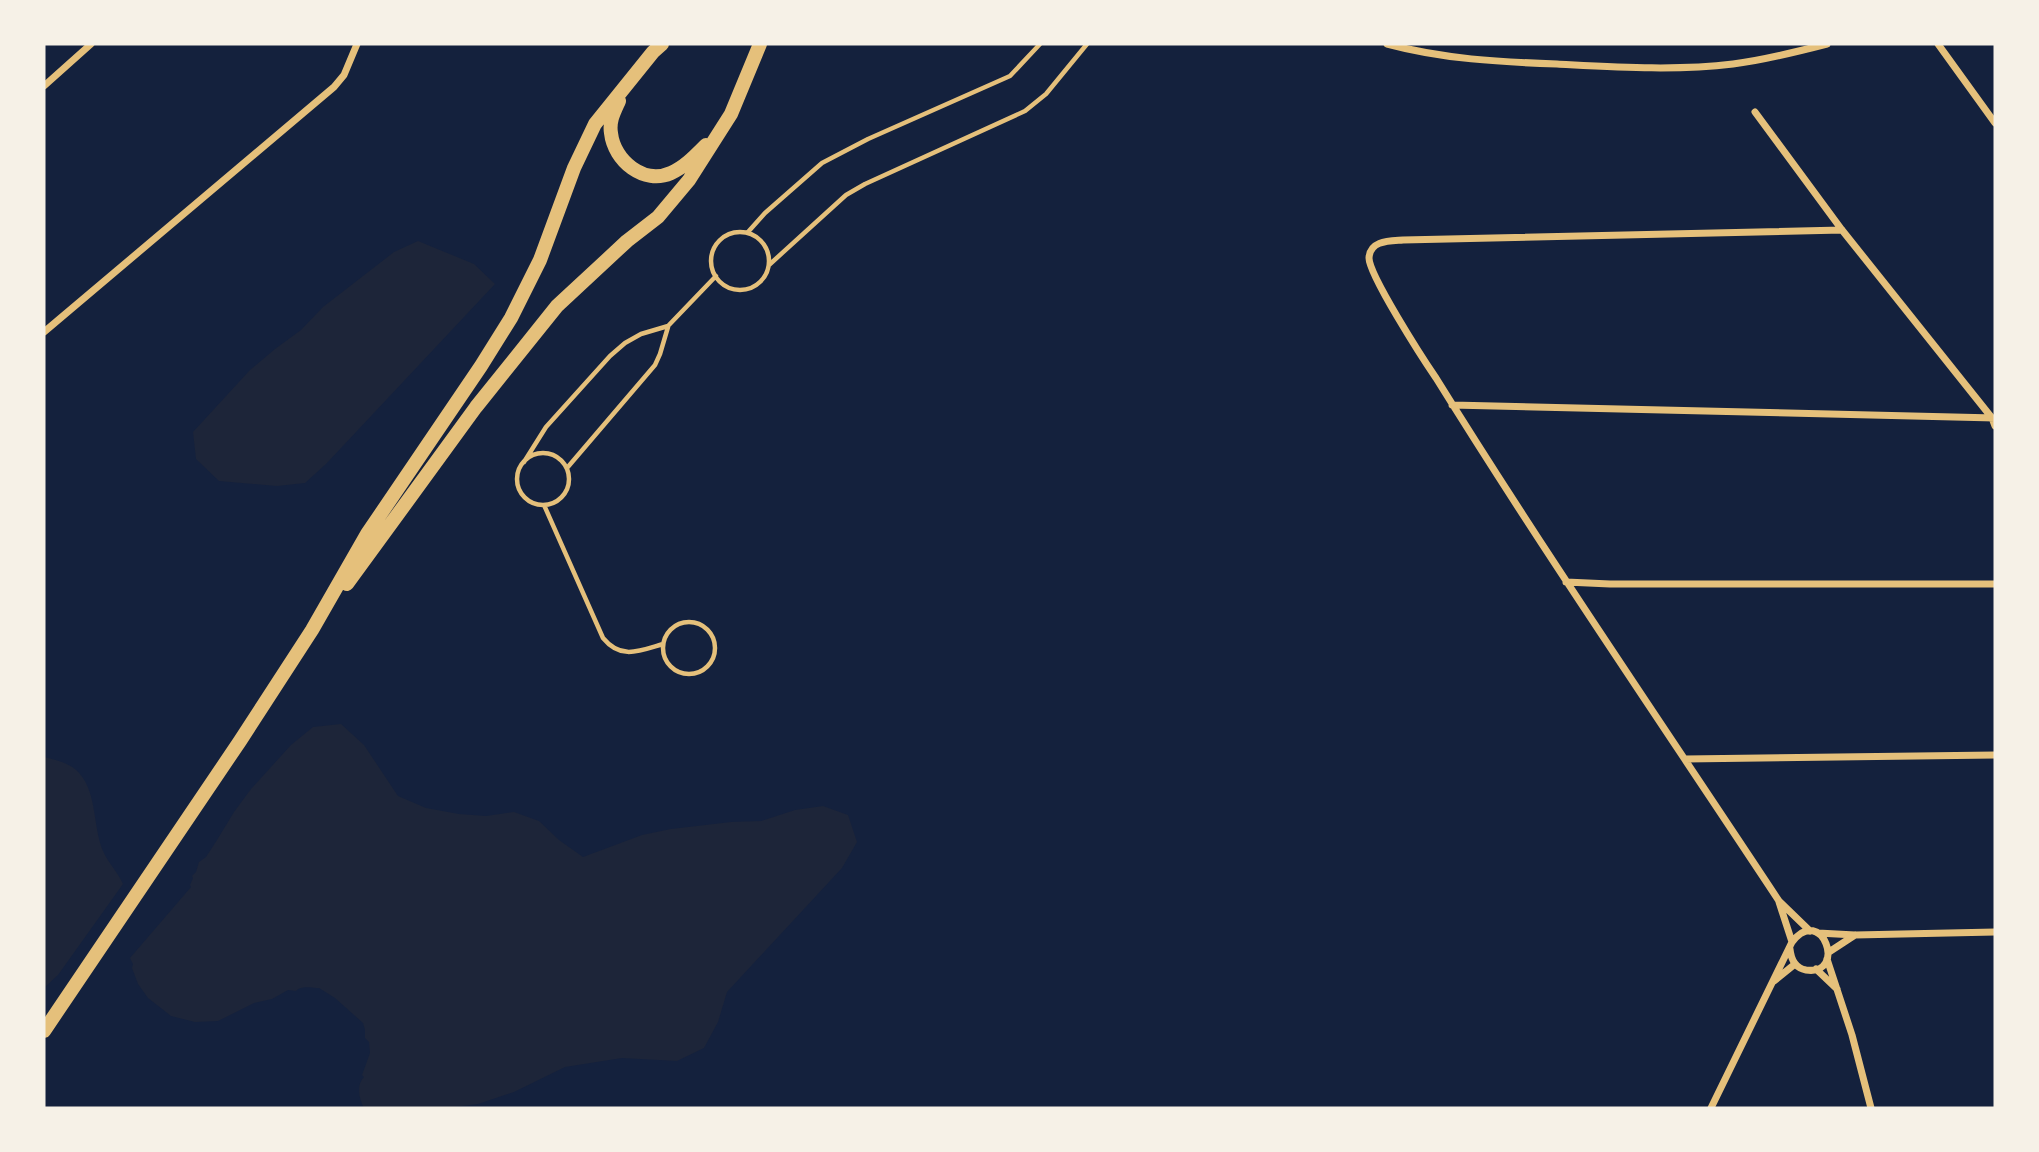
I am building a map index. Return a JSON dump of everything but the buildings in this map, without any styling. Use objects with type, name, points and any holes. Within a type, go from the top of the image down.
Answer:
[{"type":"main road","points":[[44,1031],[232,752],[312,630],[367,534],[481,366],[511,318],[540,260],[573,168],[595,124],[662,44]]},
{"type":"main road","points":[[312,630],[476,407],[557,306],[627,241],[658,217],[690,180],[731,114],[760,44]]},
{"type":"main road","points":[[626,84],[611,119],[610,132],[623,161],[645,174],[670,174],[684,165],[704,147],[731,114]]},
{"type":"street","points":[[44,86],[91,44]]},
{"type":"street","points":[[44,332],[334,87],[344,75],[357,44]]},
{"type":"street","points":[[1387,44],[1416,52],[1499,62],[1642,67],[1736,64],[1827,44]]},
{"type":"street","points":[[1938,44],[1995,123]]},
{"type":"street","points":[[1755,112],[1842,230],[1994,421]]},
{"type":"street","points":[[1842,230],[1402,240],[1381,242],[1373,248],[1369,257],[1372,269],[1406,331],[1452,405],[1566,582],[1779,901],[1824,938],[1871,1108]]},
{"type":"street","points":[[1452,405],[1994,421]]},
{"type":"street","points":[[1566,582],[1995,584]]},
{"type":"street","points":[[1685,759],[1995,755]]},
{"type":"street","points":[[1779,901],[1791,946],[1791,957],[1795,964],[1808,970],[1822,965],[1828,956],[1855,935]]},
{"type":"street","points":[[1711,1108],[1770,984],[1797,936],[1814,932],[1855,935],[1995,932]]},
{"type":"street","points":[[1770,984],[1795,964]]},
{"type":"street","points":[[1816,969],[1837,989]]},
{"type":"lane","points":[[748,232],[765,213],[822,163],[868,139],[1010,76],[1040,44]]},
{"type":"lane","points":[[769,265],[767,249],[748,232],[728,234],[714,248],[711,257],[712,267],[722,283],[731,288],[751,287],[765,275],[769,265],[846,195],[1025,111],[1046,94],[1087,44]]},
{"type":"lane","points":[[567,468],[654,365],[660,355],[668,326],[716,276]]},
{"type":"lane","points":[[524,461],[532,455],[542,453],[552,454],[561,460],[567,468],[569,478],[568,488],[563,496],[554,503],[544,505],[525,499],[519,490],[518,470],[546,427],[610,356],[641,334],[668,326]]},
{"type":"lane","points":[[544,505],[603,638],[610,647],[621,652],[634,652],[663,644]]},
{"type":"lane","points":[[679,623],[698,623],[712,634],[715,652],[706,668],[689,675],[672,669],[666,662],[663,644],[671,628],[679,623]]},
{"type":"shaded area","points":[[418,241],[474,264],[495,284],[305,483],[277,486],[219,481],[196,459],[193,432],[250,370],[301,330],[323,307],[394,252]]},
{"type":"shaded area","points":[[341,724],[364,745],[398,796],[426,808],[459,814],[486,816],[514,812],[539,821],[583,857],[642,835],[671,829],[761,821],[795,810],[823,806],[848,815],[857,842],[842,868],[727,992],[718,1022],[704,1048],[677,1061],[622,1058],[565,1067],[514,1092],[478,1104],[446,1108],[364,1108],[359,1088],[370,1053],[369,1042],[365,1038],[363,1023],[335,998],[319,988],[304,987],[254,1003],[218,1021],[195,1022],[171,1016],[148,998],[138,984],[130,958],[191,887],[192,876],[199,862],[206,857],[251,789],[291,745],[313,727]]},
{"type":"shaded area","points":[[44,757],[75,769],[88,786],[103,851],[123,884],[58,975],[44,988]]}]
